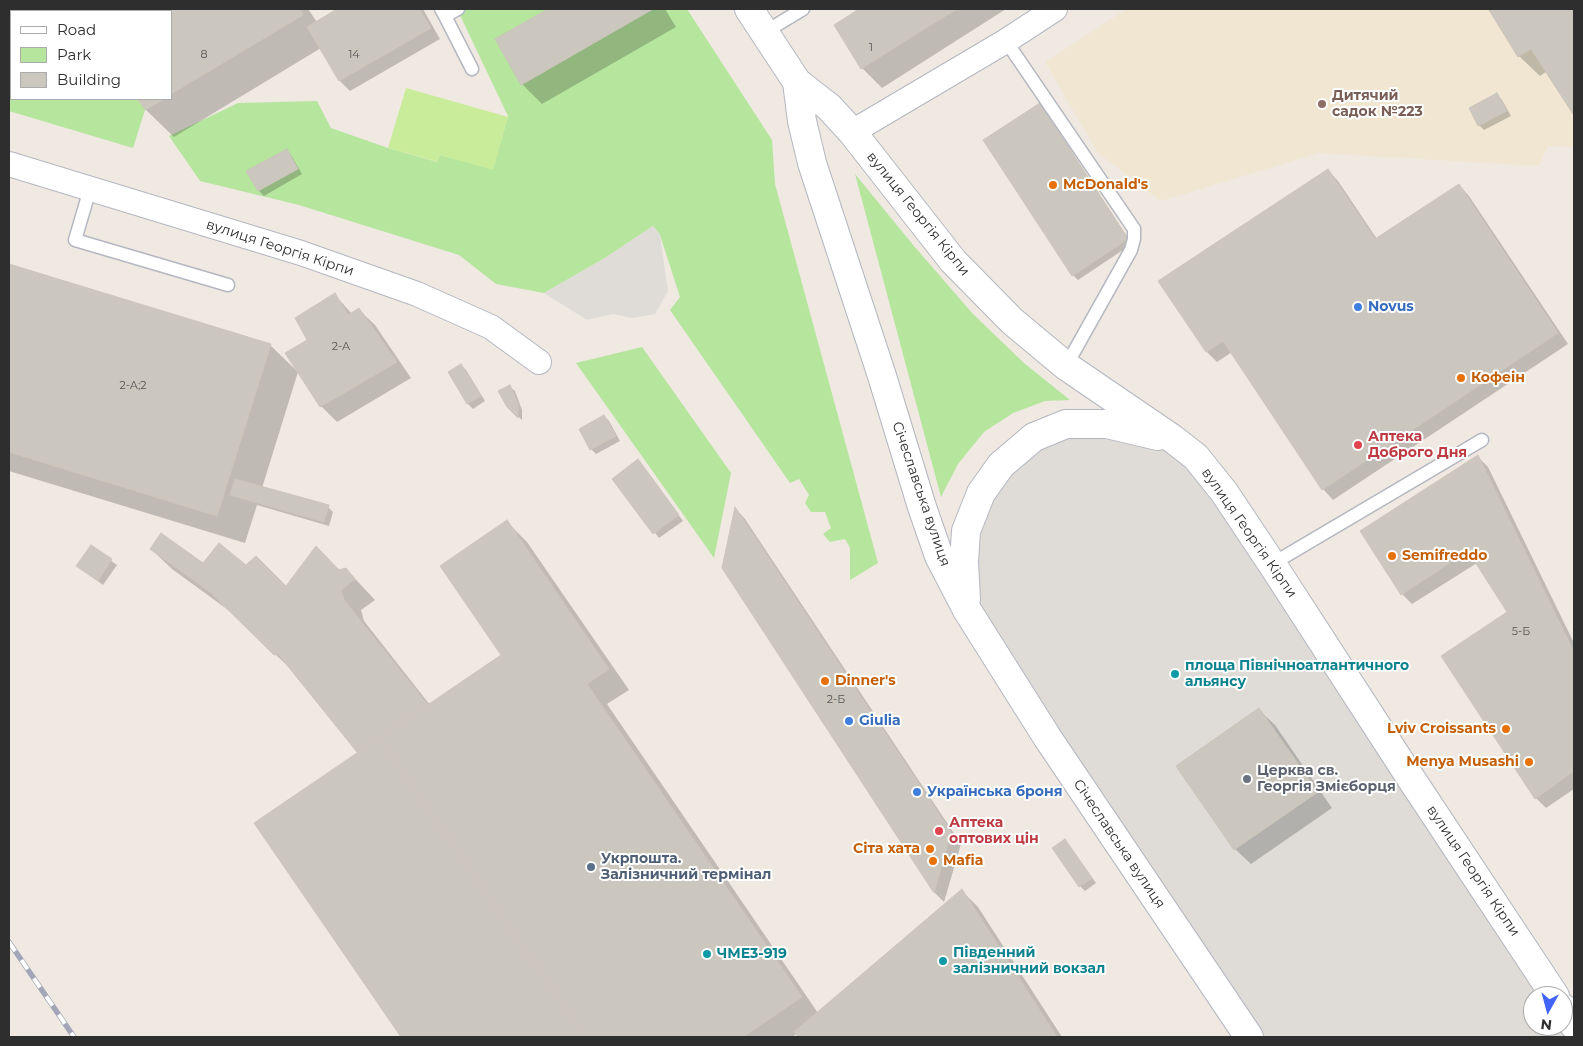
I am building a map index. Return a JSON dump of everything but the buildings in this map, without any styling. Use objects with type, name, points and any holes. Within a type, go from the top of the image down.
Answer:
[{"type":"street","name":"Січеславська вулиця","points":[[750,9],[797,82],[802,121],[812,163],[939,556],[967,610],[1047,737],[1249,1037]]},
{"type":"street","points":[[852,132],[1006,41],[1055,9]]},
{"type":"street","name":"вулиця Георгія Кірпи","points":[[797,82],[829,106],[852,132],[953,260],[1012,321],[1066,366],[1174,439],[1196,457],[1218,485],[1272,564],[1548,986]]},
{"type":"street","name":"вулиця Георгія Кірпи","points":[[9,164],[301,253],[417,294],[491,327],[539,362]]},
{"type":"street","points":[[967,610],[964,562],[966,531],[981,493],[1001,464],[1034,437],[1066,424],[1106,424],[1174,439]]},
{"type":"lane","points":[[458,9],[443,13],[472,69]]},
{"type":"lane","points":[[764,32],[803,9]]},
{"type":"lane","points":[[1006,41],[1134,228],[1131,250],[1066,366]]},
{"type":"lane","points":[[90,189],[75,240],[228,285]]},
{"type":"lane","points":[[1272,564],[1482,440]]},
{"type":"shaded area","name":"Дитячий садок №223","points":[[1127,9],[1574,9],[1574,147],[1548,146],[1539,166],[1319,153],[1161,201],[1098,153],[1045,62]]},
{"type":"shaded area","points":[[653,226],[660,235],[668,291],[655,314],[632,318],[613,314],[587,320],[544,293],[605,258]]},
{"type":"shaded area","name":"площа Північноатлантичного альянсу","points":[[1066,424],[1173,439],[1548,986],[1523,986],[1523,1036],[1574,1037],[1249,1037],[967,610],[981,493]]},
{"type":"green space","points":[[457,9],[687,9],[772,140],[775,184],[878,563],[850,580],[850,548],[845,539],[830,542],[823,534],[831,528],[825,512],[811,512],[805,503],[809,495],[799,479],[790,483],[670,310],[680,297],[660,235],[653,226],[605,258],[544,293],[496,284],[459,255],[299,205],[200,181],[169,136],[238,103],[317,101],[331,128],[388,148],[437,162],[440,155],[493,169],[508,116]]},
{"type":"green space","points":[[406,88],[508,117],[493,170],[440,155],[438,162],[388,148]]},
{"type":"green space","points":[[9,99],[139,100],[145,110],[133,148],[9,111]]},
{"type":"green space","points":[[855,174],[973,314],[1024,363],[1070,400],[1045,401],[1013,413],[984,432],[958,464],[941,497]]},
{"type":"green space","points":[[642,347],[731,473],[714,558],[576,363]]},
{"type":"railway","points":[[9,942],[74,1037]]},
{"type":"place","name":"Дитячий садок №223","points":[[1322,104]]},
{"type":"place","name":"McDonald's","points":[[1053,185]]},
{"type":"place","name":"Novus","points":[[1358,307]]},
{"type":"place","name":"Кофеiн","points":[[1461,378]]},
{"type":"place","name":"Аптека Доброго Дня","points":[[1358,445]]},
{"type":"place","name":"Semifreddo","points":[[1392,556]]},
{"type":"place","name":"площа Північноатлантичного альянсу","points":[[1175,674]]},
{"type":"place","name":"Dinner's","points":[[825,681]]},
{"type":"place","name":"Giulia","points":[[849,721]]},
{"type":"place","name":"Lviv Croissants","points":[[1506,729]]},
{"type":"place","name":"Menya Musashi","points":[[1529,762]]},
{"type":"place","name":"Церква св. Георгія Змієборця","points":[[1247,779]]},
{"type":"place","name":"Українська броня","points":[[917,792]]},
{"type":"place","name":"Аптека оптових цін","points":[[939,831]]},
{"type":"place","name":"Сіта хата","points":[[930,849]]},
{"type":"place","name":"Mafia","points":[[933,861]]},
{"type":"place","name":"Укрпошта. Залізничний термінал","points":[[591,867]]},
{"type":"place","name":"ЧМЕ3-919","points":[[707,954]]},
{"type":"place","name":"Південний залізничний вокзал","points":[[943,961]]}]
